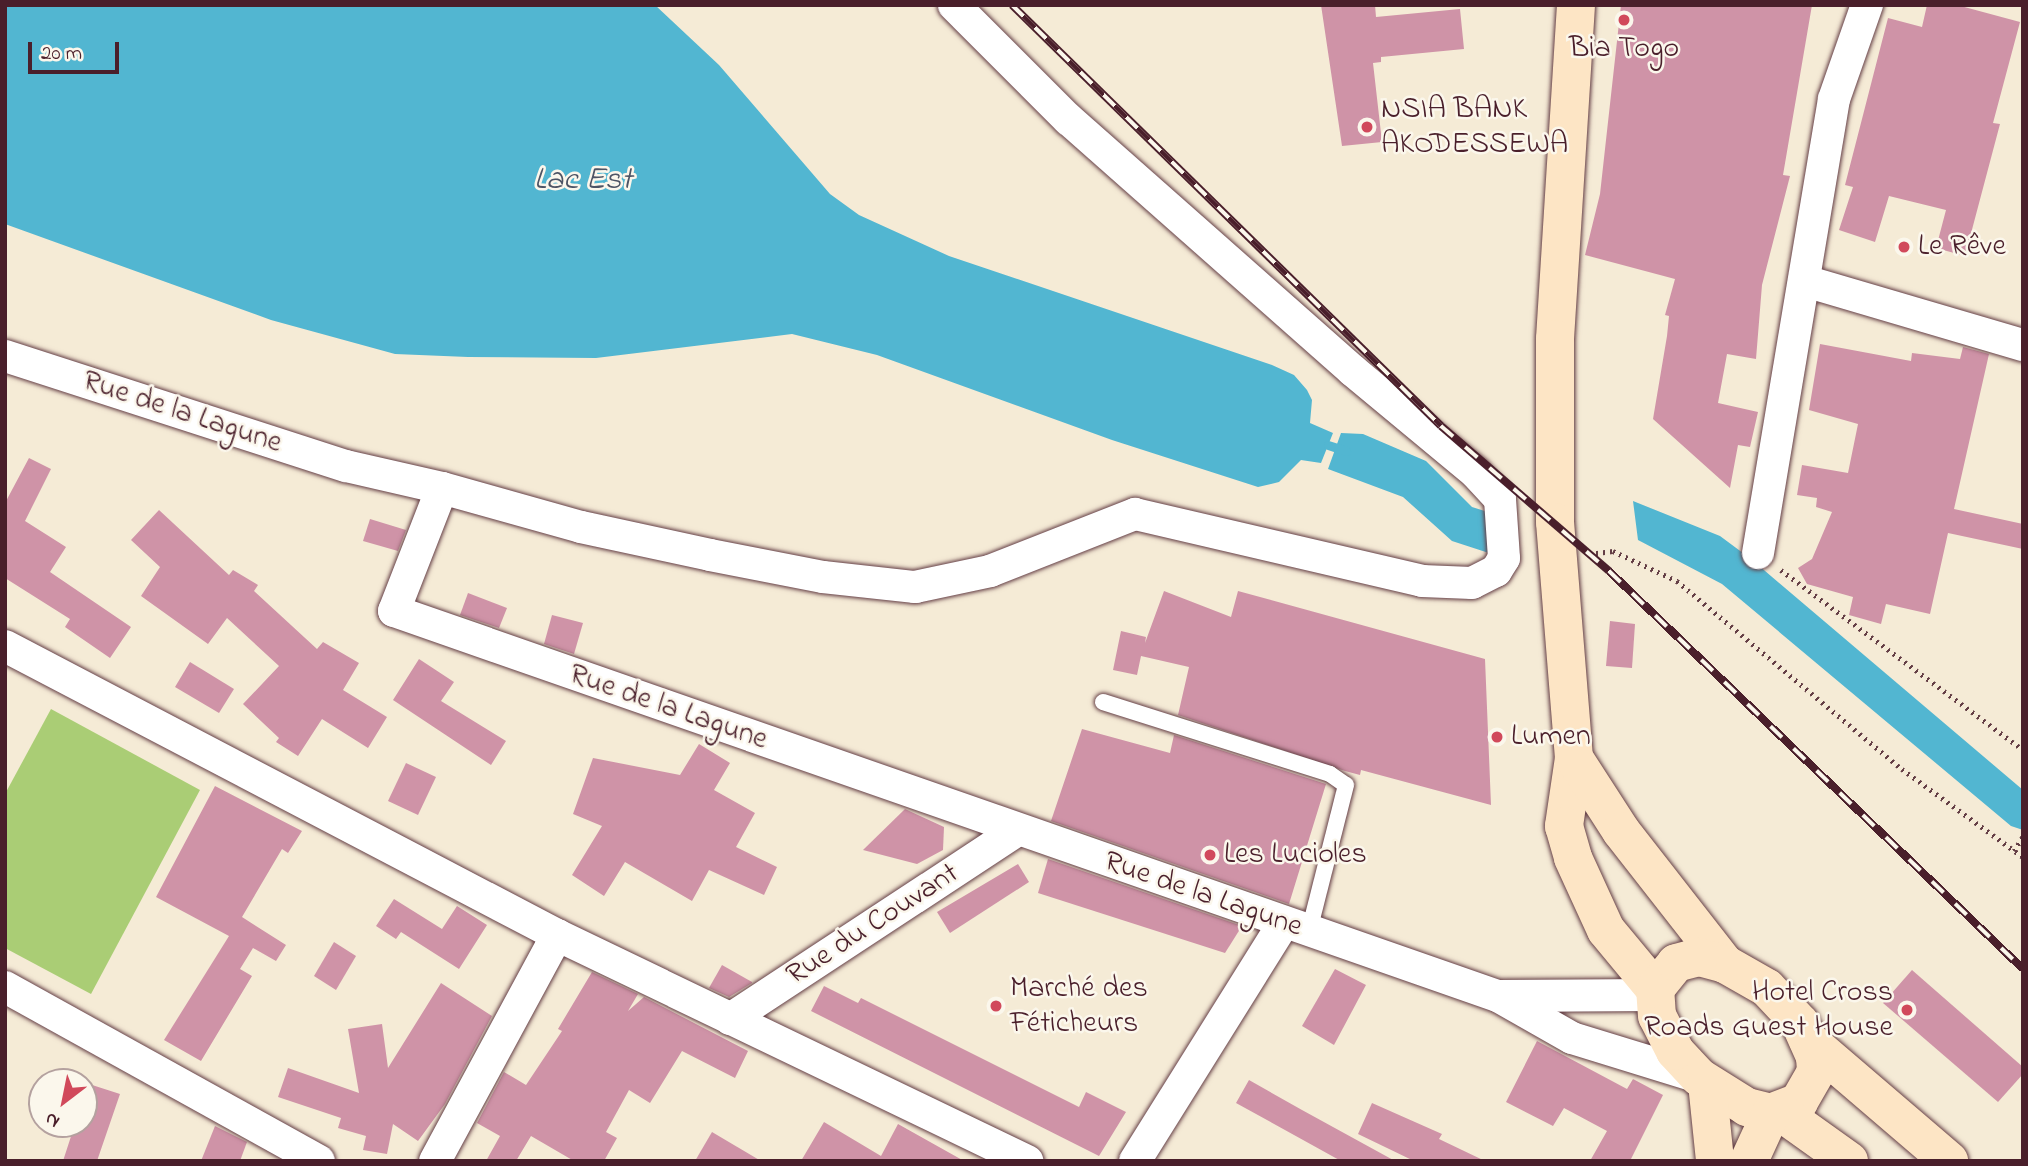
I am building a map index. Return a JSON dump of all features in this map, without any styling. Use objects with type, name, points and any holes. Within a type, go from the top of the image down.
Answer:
[{"type":"main road","points":[[1576,5],[1558,257],[1554,481],[1556,540],[1574,758],[1564,826],[1573,858],[1606,930],[1655,992],[1664,1034],[1703,1080],[1747,1107],[1775,1112],[1849,1161]]},
{"type":"main road","points":[[1574,758],[1621,831],[1725,964]]},
{"type":"main road","points":[[1655,992],[1669,968],[1689,958],[1725,964],[1768,988],[1787,1006],[1808,1040],[1815,1057],[1813,1082],[1799,1102],[1775,1112],[1749,1161]]},
{"type":"main road","points":[[1808,1040],[1949,1161]]},
{"type":"main road","points":[[1703,1080],[1715,1161]]},
{"type":"street","points":[[442,488],[581,527],[710,555],[822,577],[915,587],[990,571],[1135,514],[1422,581],[1472,583],[1496,571],[1504,558],[1500,499],[1476,472],[1352,370],[1069,120],[954,5]]},
{"type":"street","points":[[1758,553],[1833,99],[1867,5]]},
{"type":"street","points":[[1805,281],[2023,345]]},
{"type":"street","name":"Rue de la Lagune","points":[[5,356],[346,467],[442,488],[394,611],[1016,831],[1498,996],[1572,1038],[1703,1080]]},
{"type":"street","points":[[5,646],[557,935],[1027,1161]]},
{"type":"street","name":"Rue du Couvant","points":[[730,1019],[1016,831]]},
{"type":"street","points":[[1135,1161],[1296,927]]},
{"type":"street","points":[[435,1161],[557,935]]},
{"type":"street","points":[[5,987],[319,1161]]},
{"type":"street","name":"Rue de la Lagune","points":[[1498,996],[1655,992]]},
{"type":"lane","points":[[1103,702],[1330,774],[1346,785],[1296,927]]},
{"type":"path","points":[[1556,540],[1613,551],[1677,581],[1902,769],[2023,857]]},
{"type":"path","points":[[1758,553],[2023,750]]},
{"type":"path","points":[[2014,850],[2022,836]]},
{"type":"green space","points":[[51,709],[200,790],[91,994],[5,948],[5,794]]},
{"type":"water","name":"Lac Est","points":[[5,5],[655,5],[719,65],[830,194],[859,215],[949,256],[1272,365],[1294,375],[1312,400],[1310,423],[1333,433],[1321,463],[1301,460],[1279,482],[1258,487],[1112,440],[877,355],[792,334],[596,358],[468,357],[395,354],[271,320],[5,224]]},
{"type":"water","points":[[1341,433],[1363,434],[1426,461],[1472,507],[1491,513],[1495,555],[1452,541],[1403,497],[1328,469]]},
{"type":"water","points":[[1633,501],[1720,536],[1751,559],[2023,790],[2023,830],[2011,826],[1722,584],[1638,540]]},
{"type":"building","points":[[1321,5],[1375,5],[1376,17],[1460,9],[1464,49],[1381,57],[1381,62],[1373,63],[1382,142],[1342,146]]},
{"type":"building","points":[[1621,5],[1812,5],[1783,175],[1790,176],[1762,285],[1756,359],[1727,354],[1718,403],[1758,412],[1750,447],[1738,445],[1730,488],[1653,419],[1667,336],[1669,316],[1665,315],[1675,279],[1585,255],[1600,194]]},
{"type":"building","points":[[1927,5],[1957,5],[2020,22],[1993,123],[2000,124],[1965,256],[1936,248],[1946,210],[1889,196],[1875,242],[1839,230],[1853,187],[1845,185],[1888,18],[1922,27]]},
{"type":"building","points":[[1820,344],[1911,361],[1912,353],[1960,359],[1963,347],[1989,354],[1954,509],[2023,524],[2023,549],[1948,533],[1930,614],[1886,604],[1881,624],[1849,615],[1853,597],[1807,584],[1798,568],[1812,559],[1832,512],[1816,507],[1817,498],[1797,495],[1802,465],[1848,473],[1858,424],[1809,410]]},
{"type":"building","points":[[29,458],[51,469],[25,521],[66,547],[50,572],[131,627],[110,658],[65,627],[70,619],[5,578],[5,503]]},
{"type":"building","points":[[159,510],[229,575],[233,570],[258,585],[254,591],[317,649],[323,642],[359,663],[343,690],[387,717],[368,748],[322,719],[298,756],[276,742],[279,738],[243,704],[279,666],[227,618],[208,644],[141,596],[160,567],[131,540]]},
{"type":"building","points":[[370,519],[406,530],[398,551],[363,541]]},
{"type":"building","points":[[1164,591],[1231,617],[1238,591],[1485,659],[1491,805],[1361,770],[1360,775],[1345,771],[1178,715],[1189,667],[1141,656],[1137,675],[1113,670],[1121,631],[1146,637],[1145,643]]},
{"type":"building","points":[[468,593],[507,608],[499,628],[460,615]]},
{"type":"building","points":[[552,615],[583,623],[574,654],[544,644]]},
{"type":"building","points":[[1610,621],[1635,624],[1632,668],[1606,666]]},
{"type":"building","points":[[419,659],[454,682],[441,701],[506,741],[491,765],[393,700]]},
{"type":"building","points":[[190,662],[234,689],[219,713],[175,687]]},
{"type":"building","points":[[1082,729],[1170,753],[1174,735],[1326,784],[1289,904],[1051,821]]},
{"type":"building","points":[[699,744],[730,763],[714,790],[755,813],[736,847],[777,867],[764,895],[709,870],[692,901],[625,862],[604,896],[572,875],[602,826],[573,814],[593,758],[680,775]]},
{"type":"building","points":[[406,763],[436,777],[418,815],[388,801]]},
{"type":"building","points":[[215,786],[302,831],[288,853],[282,849],[242,917],[286,945],[276,961],[253,948],[240,969],[252,976],[201,1061],[164,1040],[229,936],[156,897]]},
{"type":"building","points":[[905,809],[944,827],[943,850],[917,864],[863,850]]},
{"type":"building","points":[[1048,859],[1242,926],[1225,953],[1038,893]]},
{"type":"building","points":[[1018,864],[1029,882],[950,933],[937,912]]},
{"type":"building","points":[[394,899],[442,929],[457,906],[487,925],[459,969],[401,932],[396,939],[376,926]]},
{"type":"building","points":[[334,942],[356,956],[336,990],[314,976]]},
{"type":"building","points":[[722,965],[752,983],[729,997],[709,988]]},
{"type":"building","points":[[1335,969],[1366,985],[1334,1045],[1302,1026]]},
{"type":"building","points":[[1912,970],[2023,1067],[2023,1074],[1998,1102],[1883,1003]]},
{"type":"building","points":[[592,972],[638,994],[628,1011],[644,997],[748,1051],[735,1078],[682,1051],[650,1103],[629,1090],[606,1132],[617,1138],[604,1161],[574,1161],[531,1136],[516,1161],[486,1161],[500,1136],[477,1123],[504,1072],[526,1085],[562,1031],[558,1029]]},
{"type":"building","points":[[441,983],[492,1016],[445,1104],[418,1141],[393,1124],[387,1154],[363,1150],[366,1136],[338,1128],[341,1118],[278,1097],[288,1068],[359,1093],[348,1029],[382,1024],[388,1068]]},
{"type":"building","points":[[824,986],[858,1003],[861,998],[1079,1107],[1086,1092],[1126,1112],[1099,1156],[811,1011]]},
{"type":"building","points":[[1537,1041],[1627,1089],[1633,1079],[1663,1095],[1630,1161],[1590,1161],[1607,1131],[1564,1108],[1553,1126],[1506,1102]]},
{"type":"building","points":[[1249,1080],[1395,1161],[1341,1161],[1236,1103]]},
{"type":"building","points":[[98,1087],[120,1094],[97,1161],[63,1161],[70,1138],[98,1138]]},
{"type":"building","points":[[1372,1103],[1442,1134],[1439,1139],[1485,1161],[1414,1161],[1358,1134]]},
{"type":"building","points":[[824,1122],[881,1156],[898,1124],[964,1161],[801,1161]]},
{"type":"building","points":[[215,1126],[247,1142],[240,1161],[201,1161]]},
{"type":"building","points":[[712,1132],[761,1161],[695,1161]]},
{"type":"waterway","points":[[1328,445],[1346,451]]},
{"type":"railway","points":[[1012,5],[1441,426],[1609,571],[2023,969]]},
{"type":"place","name":"Bia Togo","points":[[1624,20]]},
{"type":"place","name":"NSIA BANK AKODESSEWA","points":[[1367,127]]},
{"type":"place","name":"Le Rêve","points":[[1904,247]]},
{"type":"place","name":"Lumen","points":[[1497,737]]},
{"type":"place","name":"Les Lucioles","points":[[1210,855]]},
{"type":"place","name":"Marché des Féticheurs","points":[[996,1006]]},
{"type":"place","name":"Hotel Cross Roads Guest House","points":[[1907,1010]]}]
